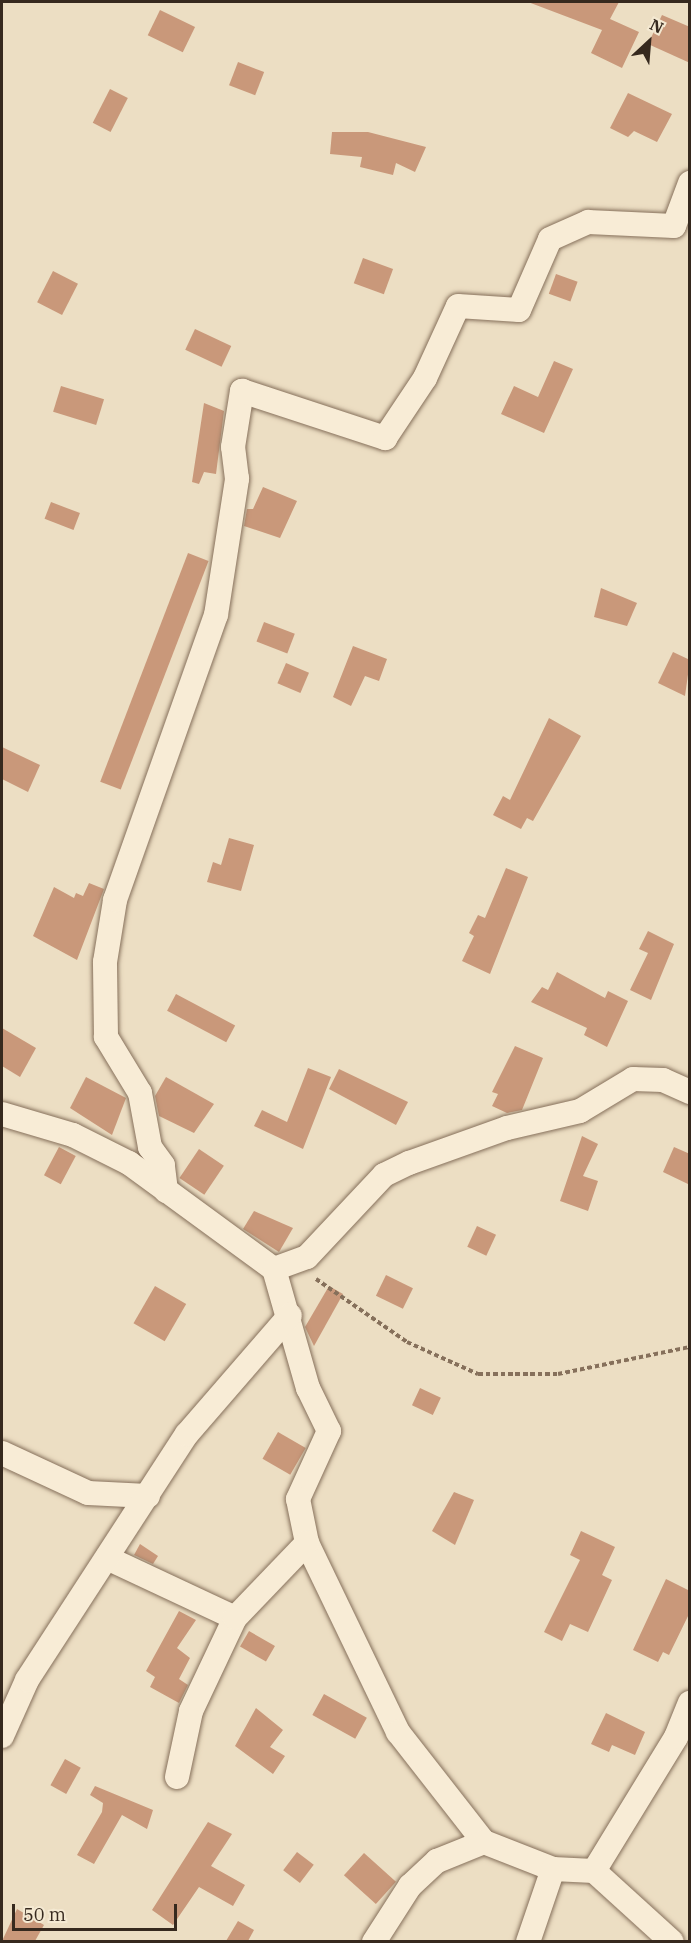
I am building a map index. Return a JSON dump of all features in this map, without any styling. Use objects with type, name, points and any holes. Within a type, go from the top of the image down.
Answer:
[{"type":"street","points":[[166,1191],[163,1165],[150,1147],[140,1093],[106,1037],[105,962],[115,900],[216,615],[237,479],[233,447],[242,391],[385,438],[425,378],[458,306],[519,310],[550,239],[588,222],[674,225],[690,183]]},
{"type":"street","points":[[280,1269],[323,1245],[384,1175],[409,1163],[492,1133],[580,1111],[633,1079],[663,1080],[690,1092]]},
{"type":"street","points":[[2,1114],[82,1139],[166,1191],[280,1269],[308,1388],[329,1431],[298,1499],[307,1543],[398,1732],[484,1842],[553,1869],[594,1871],[672,1941]]},
{"type":"street","points":[[2,1736],[27,1680],[215,1398],[290,1315]]},
{"type":"street","points":[[2,1453],[88,1493],[148,1496]]},
{"type":"street","points":[[177,1777],[191,1711],[235,1618],[307,1543]]},
{"type":"street","points":[[107,1558],[235,1618]]},
{"type":"street","points":[[594,1871],[676,1737],[690,1703]]},
{"type":"street","points":[[374,1941],[410,1886],[437,1861],[484,1842]]},
{"type":"street","points":[[528,1941],[553,1869]]},
{"type":"path","points":[[280,1269],[324,1281],[407,1342],[478,1374],[558,1374],[690,1347]]},
{"type":"building","points":[[528,2],[619,2],[610,19],[639,32],[622,68],[591,53],[602,30]]},
{"type":"building","points":[[160,10],[195,27],[183,52],[148,35]]},
{"type":"building","points":[[662,15],[690,27],[690,63],[648,44]]},
{"type":"building","points":[[238,62],[264,72],[255,95],[229,85]]},
{"type":"building","points":[[110,89],[128,98],[111,132],[93,123]]},
{"type":"building","points":[[628,93],[672,114],[657,142],[634,131],[628,137],[610,128]]},
{"type":"building","points":[[332,132],[368,132],[426,147],[415,172],[396,163],[393,175],[360,167],[362,157],[330,154]]},
{"type":"building","points":[[363,258],[393,269],[384,294],[354,283]]},
{"type":"building","points":[[53,271],[78,284],[62,315],[37,302]]},
{"type":"building","points":[[556,274],[578,282],[570,302],[549,294]]},
{"type":"building","points":[[195,329],[231,346],[222,367],[185,350]]},
{"type":"building","points":[[554,361],[573,369],[544,433],[501,414],[514,386],[538,397]]},
{"type":"building","points":[[61,386],[104,399],[96,425],[53,412]]},
{"type":"building","points":[[204,403],[224,411],[216,474],[204,472],[199,484],[192,482]]},
{"type":"building","points":[[263,487],[297,501],[280,538],[244,526],[247,509],[253,509]]},
{"type":"building","points":[[51,502],[80,513],[73,530],[45,519]]},
{"type":"building","points":[[188,553],[209,561],[121,790],[100,782]]},
{"type":"building","points":[[601,588],[637,603],[627,626],[594,617]]},
{"type":"building","points":[[264,622],[295,634],[287,653],[256,642]]},
{"type":"building","points":[[353,646],[387,659],[379,681],[365,676],[351,706],[333,697]]},
{"type":"building","points":[[673,652],[690,660],[685,696],[658,683]]},
{"type":"building","points":[[286,663],[309,673],[300,693],[277,683]]},
{"type":"building","points":[[549,718],[581,736],[533,821],[527,818],[521,829],[493,815],[503,796],[510,800]]},
{"type":"building","points":[[2,747],[40,765],[28,792],[2,779]]},
{"type":"building","points":[[229,838],[254,845],[241,891],[207,882],[213,862],[221,865]]},
{"type":"building","points":[[506,868],[528,877],[490,974],[462,961],[474,936],[469,933],[478,915],[485,918]]},
{"type":"building","points":[[89,883],[104,889],[77,960],[33,936],[54,887],[74,898],[76,893],[83,896]]},
{"type":"building","points":[[648,931],[674,944],[651,1000],[630,990],[648,953],[639,949]]},
{"type":"building","points":[[557,972],[605,998],[608,991],[628,1001],[607,1047],[584,1035],[587,1028],[531,1002],[542,987],[548,990]]},
{"type":"building","points":[[176,994],[235,1025],[226,1042],[167,1011]]},
{"type":"building","points":[[2,1028],[36,1048],[20,1077],[2,1066]]},
{"type":"building","points":[[515,1046],[543,1058],[522,1110],[507,1113],[492,1106],[498,1094],[492,1092]]},
{"type":"building","points":[[308,1068],[331,1077],[303,1149],[254,1126],[262,1110],[287,1122]]},
{"type":"building","points":[[339,1069],[408,1102],[396,1125],[329,1089]]},
{"type":"building","points":[[86,1077],[126,1098],[112,1135],[70,1108]]},
{"type":"building","points":[[166,1077],[214,1104],[194,1133],[159,1116],[155,1096]]},
{"type":"building","points":[[582,1136],[598,1144],[583,1176],[598,1181],[588,1211],[560,1201]]},
{"type":"building","points":[[59,1147],[76,1156],[61,1184],[44,1175]]},
{"type":"building","points":[[674,1147],[690,1154],[690,1185],[663,1172]]},
{"type":"building","points":[[199,1149],[224,1166],[204,1195],[179,1178]]},
{"type":"building","points":[[254,1211],[293,1228],[279,1252],[243,1229]]},
{"type":"building","points":[[477,1226],[496,1235],[486,1256],[467,1247]]},
{"type":"building","points":[[386,1275],[413,1288],[403,1309],[376,1296]]},
{"type":"building","points":[[155,1286],[186,1304],[165,1341],[134,1323]]},
{"type":"building","points":[[329,1286],[343,1294],[314,1346],[305,1327]]},
{"type":"building","points":[[420,1388],[441,1398],[433,1415],[412,1405]]},
{"type":"building","points":[[278,1432],[306,1448],[290,1475],[262,1459]]},
{"type":"building","points":[[454,1492],[474,1500],[455,1545],[432,1531]]},
{"type":"building","points":[[581,1531],[615,1547],[602,1575],[612,1580],[588,1632],[570,1624],[562,1641],[544,1632],[580,1560],[570,1555]]},
{"type":"building","points":[[140,1544],[158,1556],[153,1564],[134,1555]]},
{"type":"building","points":[[666,1579],[690,1591],[690,1612],[669,1655],[663,1652],[658,1662],[633,1650]]},
{"type":"building","points":[[179,1611],[196,1620],[177,1648],[190,1658],[179,1679],[188,1685],[179,1703],[150,1687],[155,1677],[146,1671]]},
{"type":"building","points":[[249,1631],[275,1646],[266,1662],[240,1647]]},
{"type":"building","points":[[324,1694],[367,1718],[355,1739],[312,1715]]},
{"type":"building","points":[[256,1708],[283,1730],[270,1747],[285,1756],[273,1774],[235,1746]]},
{"type":"building","points":[[606,1713],[645,1732],[635,1755],[612,1745],[609,1752],[591,1744]]},
{"type":"building","points":[[65,1759],[81,1768],[66,1794],[50,1785]]},
{"type":"building","points":[[95,1786],[153,1810],[147,1829],[122,1815],[94,1864],[77,1855],[102,1812],[103,1803],[90,1795]]},
{"type":"building","points":[[208,1822],[232,1834],[211,1866],[245,1885],[233,1906],[199,1887],[173,1925],[152,1910]]},
{"type":"building","points":[[297,1852],[314,1865],[300,1883],[283,1870]]},
{"type":"building","points":[[364,1853],[396,1882],[376,1904],[344,1875]]},
{"type":"building","points":[[17,1909],[44,1925],[35,1941],[2,1941]]},
{"type":"building","points":[[238,1921],[254,1930],[248,1941],[226,1941]]}]
